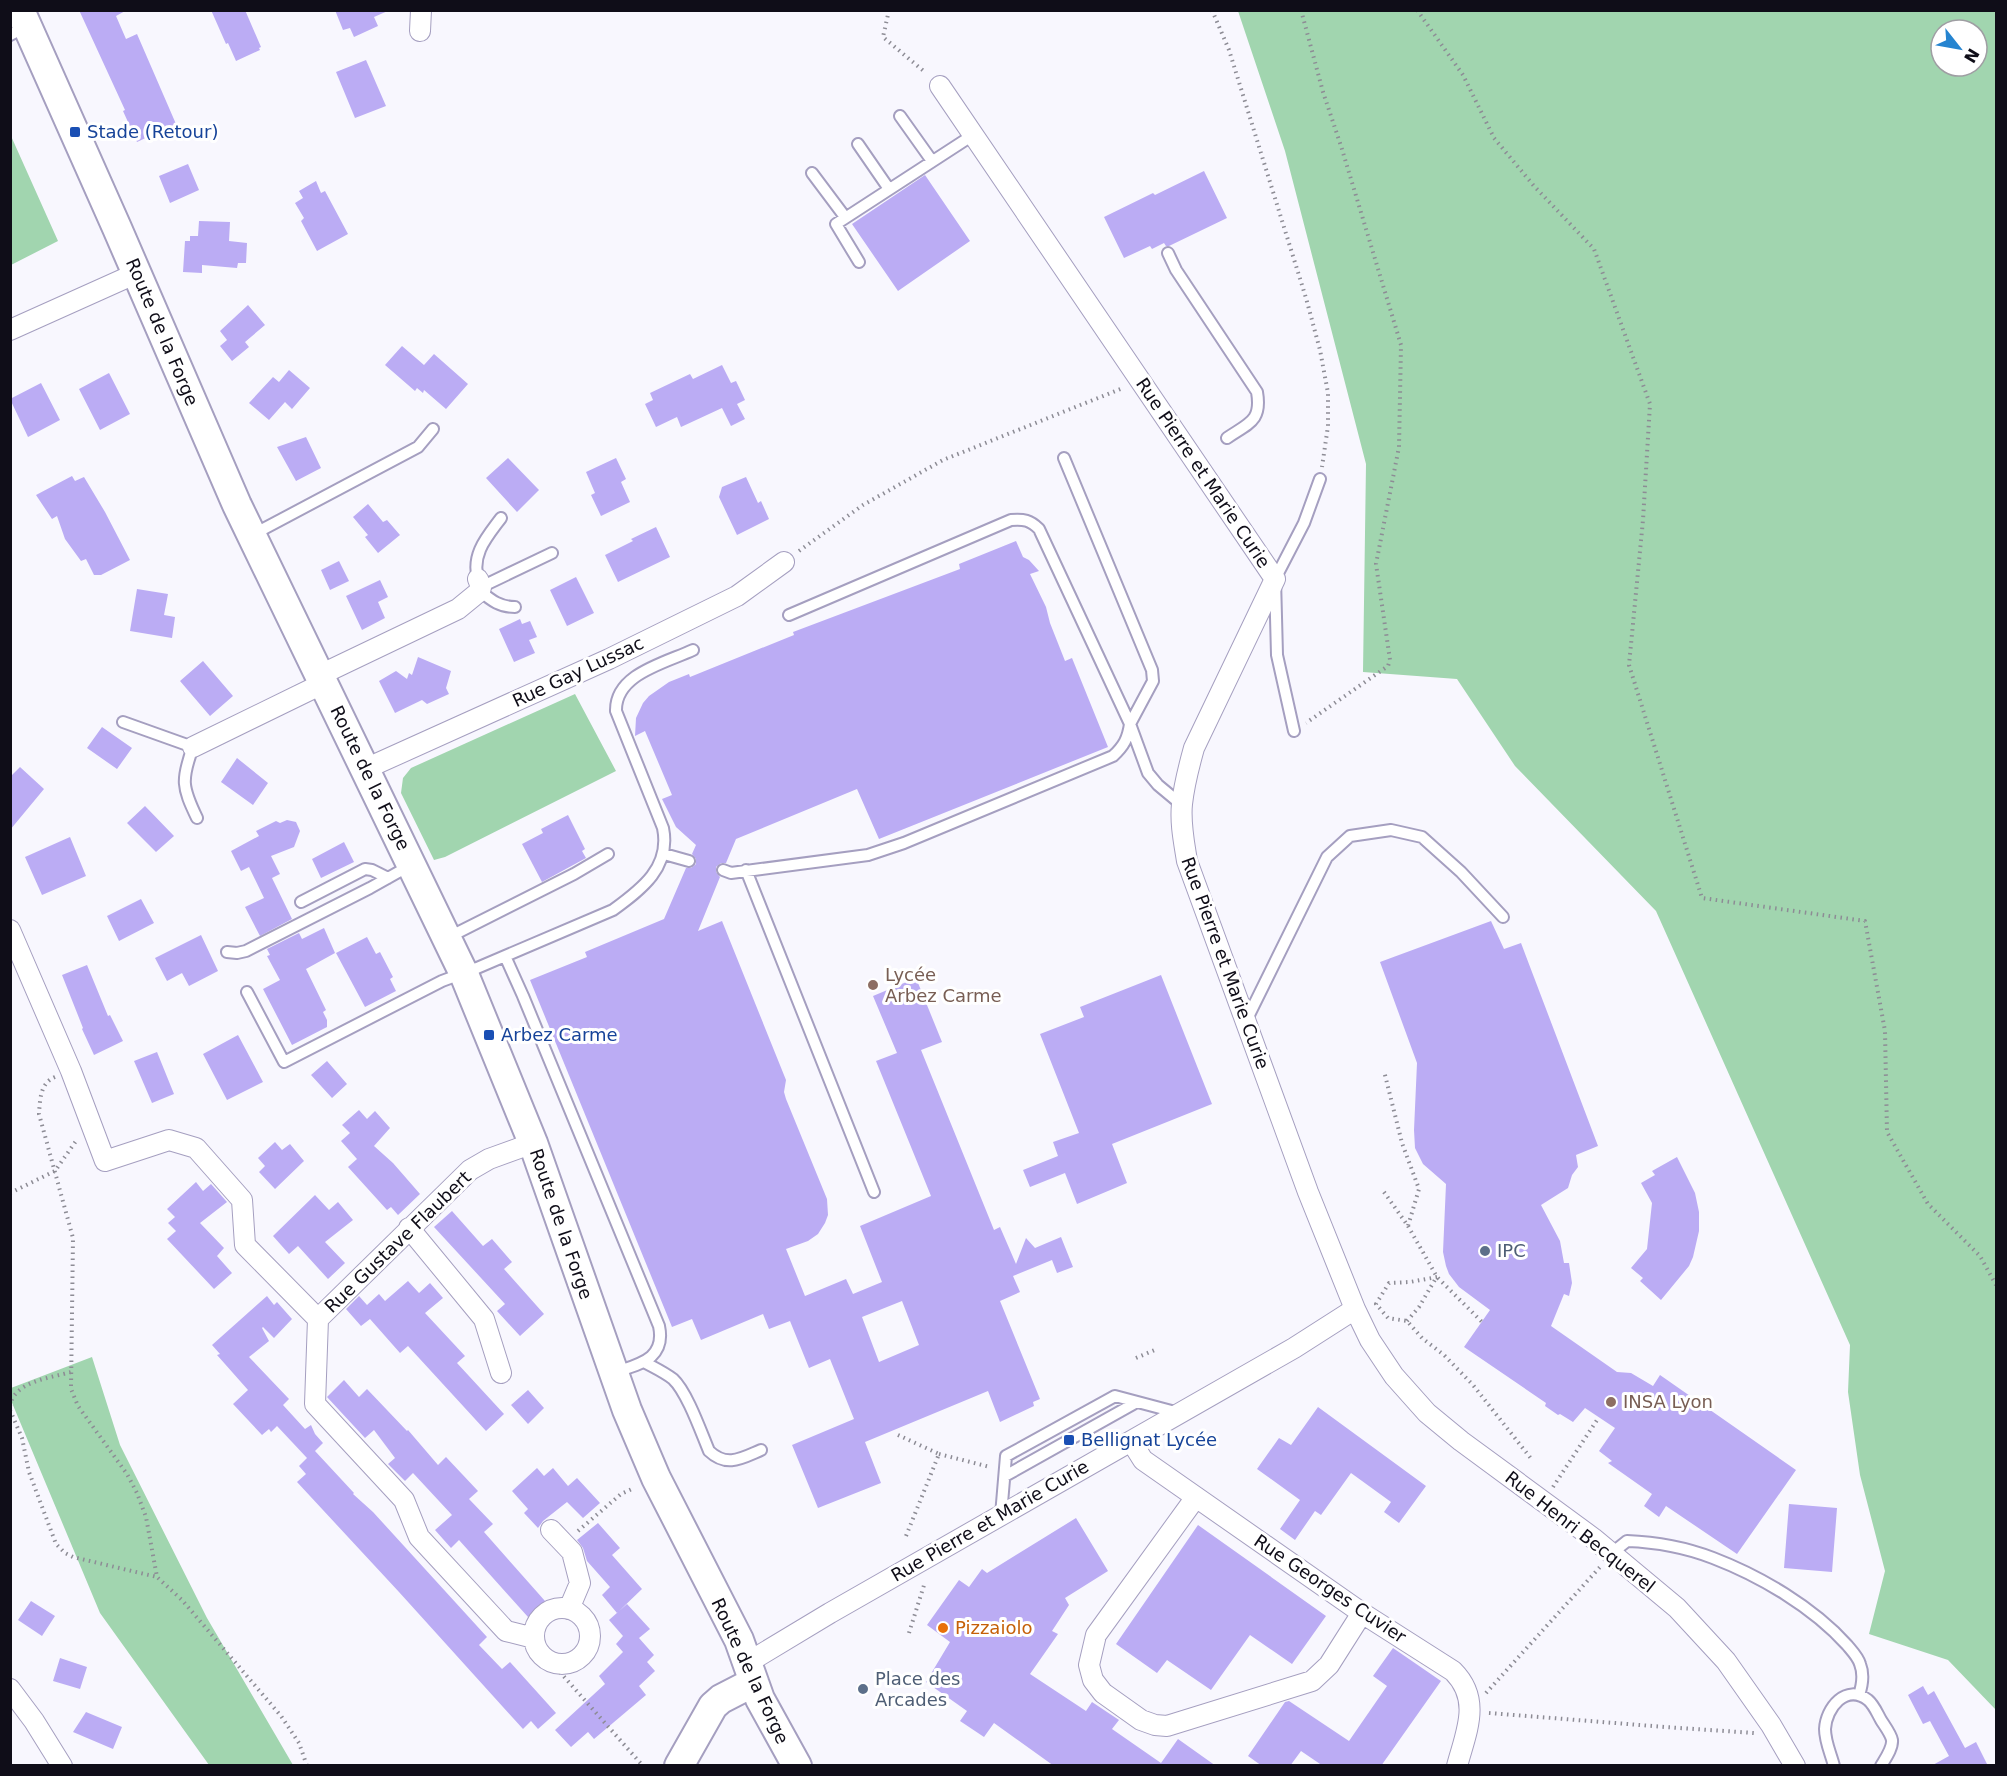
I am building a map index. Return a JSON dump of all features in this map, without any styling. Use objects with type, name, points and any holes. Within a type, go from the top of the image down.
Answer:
[{"type":"main road","name":"Route de la Forge","points":[[19,24],[137,273],[237,506],[365,769],[400,872],[447,939],[464,974],[533,1143],[627,1410],[656,1478],[738,1640],[760,1699],[796,1766]]},
{"type":"main road","points":[[679,1766],[713,1706],[750,1673]]},
{"type":"street","points":[[420,32],[421,10]]},
{"type":"street","name":"Rue Pierre et Marie Curie","points":[[750,1673],[830,1613],[1294,1348],[1355,1309],[1308,1191],[1186,861],[1182,833],[1182,805],[1186,776],[1194,748],[1275,579],[940,86]]},
{"type":"street","points":[[10,330],[137,273]]},
{"type":"street","name":"Rue Gay Lussac","points":[[365,769],[609,659],[716,607],[737,596],[784,561]]},
{"type":"street","points":[[322,679],[458,609],[480,586]]},
{"type":"street","name":"Route de la Forge","points":[[193,747],[322,679]]},
{"type":"street","name":"Rue Gustave Flaubert","points":[[10,930],[70,1071],[105,1161],[169,1140],[196,1148],[242,1200],[244,1245],[318,1319],[470,1170],[489,1159],[533,1143]]},
{"type":"street","points":[[409,1228],[484,1319],[501,1372]]},
{"type":"street","name":"Rue Henri Becquerel","points":[[1355,1309],[1370,1340],[1394,1376],[1427,1413],[1461,1441],[1544,1500],[1612,1553],[1677,1608],[1726,1661],[1771,1725],[1795,1766]]},
{"type":"street","points":[[318,1319],[315,1404],[404,1500],[418,1537],[506,1631],[534,1638]]},
{"type":"street","name":"Rue Georges Cuvier","points":[[1131,1441],[1143,1460],[1362,1612],[1453,1671],[1461,1679],[1467,1691],[1470,1711],[1456,1766]]},
{"type":"street","points":[[1196,1497],[1096,1635],[1089,1665],[1093,1680],[1103,1693],[1141,1720],[1167,1726],[1312,1681],[1329,1665],[1362,1612]]},
{"type":"street","points":[[557,1536],[572,1552],[580,1582],[568,1609]]},
{"type":"street","points":[[560,1608],[568,1609],[584,1618],[589,1626],[590,1645],[579,1659],[570,1664],[561,1665],[552,1663],[539,1653],[534,1638],[538,1622],[544,1615],[560,1608]]},
{"type":"street","points":[[10,1689],[34,1721],[62,1766]]},
{"type":"lane","points":[[900,116],[932,161]]},
{"type":"lane","points":[[860,262],[836,224],[974,135]]},
{"type":"lane","points":[[858,144],[889,189]]},
{"type":"lane","points":[[812,173],[845,217]]},
{"type":"lane","points":[[1168,253],[1176,270],[1257,392],[1260,406],[1254,420],[1227,438]]},
{"type":"lane","points":[[252,535],[418,447],[433,429]]},
{"type":"lane","points":[[723,870],[730,873],[868,855],[904,843],[1113,756],[1122,748],[1128,737],[1130,724],[1153,681],[1152,669],[1064,458]]},
{"type":"lane","points":[[1294,731],[1277,655],[1275,579],[1304,523],[1320,479]]},
{"type":"lane","points":[[501,518],[480,548],[476,570],[480,586],[496,604],[515,607]]},
{"type":"lane","points":[[789,615],[1011,520],[1023,519],[1032,522],[1039,529],[1130,724],[1148,773],[1158,785],[1182,805]]},
{"type":"lane","points":[[480,586],[552,553]]},
{"type":"lane","points":[[247,992],[284,1062],[442,981],[464,974],[613,910],[641,887],[660,865],[665,840],[663,828],[616,711],[615,702],[622,689],[631,680],[693,650]]},
{"type":"lane","points":[[123,722],[193,747],[184,774],[184,785],[197,818]]},
{"type":"lane","points":[[1246,1022],[1327,857],[1350,836],[1391,830],[1422,837],[1461,872],[1503,916]]},
{"type":"lane","points":[[447,939],[574,874],[608,854]]},
{"type":"lane","points":[[664,854],[689,861]]},
{"type":"lane","points":[[301,902],[365,869],[400,872]]},
{"type":"lane","points":[[746,870],[874,1192]]},
{"type":"lane","points":[[227,952],[246,951],[400,872]]},
{"type":"lane","points":[[505,956],[659,1326],[661,1334],[658,1347],[650,1359],[614,1373]]},
{"type":"lane","points":[[644,1362],[674,1380],[681,1389],[709,1451],[714,1456],[732,1461],[761,1450]]},
{"type":"lane","points":[[1001,1515],[1006,1456],[1115,1396],[1179,1413]]},
{"type":"lane","points":[[1005,1476],[1137,1402]]},
{"type":"lane","points":[[1612,1553],[1627,1541],[1660,1545],[1711,1557],[1760,1580],[1815,1615],[1853,1652],[1860,1664],[1862,1686],[1859,1695]]},
{"type":"lane","points":[[1834,1766],[1826,1737],[1827,1716],[1831,1707],[1838,1700],[1849,1695],[1859,1695],[1873,1705],[1892,1739],[1891,1747],[1881,1766]]},
{"type":"path","points":[[889,10],[883,37],[940,86]]},
{"type":"path","points":[[1212,10],[1232,61],[1320,350],[1328,393],[1328,426],[1320,479]]},
{"type":"path","points":[[1294,731],[1371,679],[1388,666],[1390,660],[1376,564],[1399,447],[1401,345],[1323,92],[1301,10]]},
{"type":"path","points":[[1417,10],[1463,75],[1494,138],[1534,186],[1594,249],[1650,404],[1643,520],[1629,665],[1702,898],[1865,921],[1885,1031],[1887,1132],[1928,1204],[1980,1256],[1996,1285]]},
{"type":"path","points":[[784,561],[863,505],[943,460],[1141,382]]},
{"type":"path","points":[[70,1071],[48,1080],[40,1099],[39,1114],[73,1238],[71,1389],[78,1406],[127,1474],[137,1493],[146,1517],[157,1577]]},
{"type":"path","points":[[1384,1071],[1402,1143],[1419,1189],[1408,1226]]},
{"type":"path","points":[[10,1192],[55,1171],[90,1120]]},
{"type":"path","points":[[1384,1192],[1408,1226],[1437,1277],[1482,1322]]},
{"type":"path","points":[[1437,1277],[1389,1283],[1376,1304],[1388,1318],[1407,1321],[1422,1338],[1444,1355],[1473,1385],[1533,1461]]},
{"type":"path","points":[[1407,1321],[1419,1307],[1437,1277]]},
{"type":"path","points":[[1136,1359],[1157,1349]]},
{"type":"path","points":[[71,1372],[25,1386],[14,1395],[10,1408],[22,1438],[29,1472],[56,1544],[65,1554],[73,1557],[157,1577],[182,1600],[281,1716],[299,1743],[307,1766]]},
{"type":"path","points":[[1544,1500],[1599,1417]]},
{"type":"path","points":[[898,1435],[939,1454],[995,1468],[1006,1464]]},
{"type":"path","points":[[906,1536],[939,1454]]},
{"type":"path","points":[[557,1536],[621,1494],[656,1478]]},
{"type":"path","points":[[1470,1711],[1595,1573]]},
{"type":"path","points":[[909,1633],[927,1576]]},
{"type":"path","points":[[552,1663],[643,1766]]},
{"type":"path","points":[[1470,1711],[1761,1733]]},
{"type":"green space","points":[[1238,11],[1996,11],[1996,1710],[1948,1660],[1869,1634],[1885,1571],[1860,1475],[1848,1392],[1850,1345],[1656,911],[1515,766],[1457,679],[1363,672],[1366,464],[1285,151]]},
{"type":"green space","points":[[11,136],[58,241],[10,265]]},
{"type":"green space","points":[[575,694],[616,771],[445,857],[434,860],[401,793],[403,778],[411,768]]},
{"type":"green space","points":[[92,1357],[120,1445],[207,1618],[293,1765],[209,1765],[100,1613],[10,1398],[11,1388]]},
{"type":"building","points":[[79,10],[127,10],[116,16],[126,39],[137,34],[176,124],[137,142],[123,111],[125,110]]},
{"type":"building","points":[[211,10],[245,10],[261,47],[260,50],[236,61]]},
{"type":"building","points":[[335,10],[390,10],[374,17],[378,26],[354,37],[350,28],[343,30]]},
{"type":"building","points":[[366,60],[386,106],[355,118],[336,72]]},
{"type":"building","points":[[188,164],[199,190],[170,203],[159,176]]},
{"type":"building","points":[[1204,171],[1227,218],[1169,246],[1164,243],[1152,249],[1150,246],[1124,258],[1104,217]]},
{"type":"building","points":[[925,175],[970,241],[898,291],[852,224]]},
{"type":"building","points":[[316,181],[321,193],[325,191],[348,234],[317,251],[301,221],[304,218],[295,203],[303,198],[299,191]]},
{"type":"building","points":[[199,221],[230,222],[229,241],[247,243],[246,263],[238,263],[237,268],[202,265],[202,273],[183,272],[185,241],[190,241],[190,236],[198,236]]},
{"type":"building","points":[[248,305],[265,325],[245,342],[249,347],[232,361],[220,346],[227,340],[220,331]]},
{"type":"building","points":[[402,346],[424,365],[434,354],[468,384],[446,409],[424,390],[423,393],[417,388],[415,391],[385,365]]},
{"type":"building","points":[[722,365],[731,383],[736,381],[745,400],[737,404],[745,419],[731,426],[722,408],[681,427],[677,417],[656,427],[645,404],[653,400],[650,393],[690,374],[693,379]]},
{"type":"building","points":[[289,370],[310,388],[292,409],[285,402],[269,420],[249,403],[273,377],[279,382]]},
{"type":"building","points":[[109,373],[130,414],[100,430],[79,389]]},
{"type":"building","points":[[41,383],[60,420],[28,437],[10,399]]},
{"type":"building","points":[[306,437],[321,468],[296,481],[277,447]]},
{"type":"building","points":[[508,458],[539,490],[517,512],[486,478]]},
{"type":"building","points":[[616,458],[626,479],[621,482],[630,502],[601,516],[591,495],[595,493],[586,472]]},
{"type":"building","points":[[72,476],[75,481],[84,477],[130,560],[101,575],[94,575],[86,559],[81,561],[65,539],[57,516],[52,519],[36,495]]},
{"type":"building","points":[[746,477],[758,503],[761,501],[769,519],[737,535],[719,497],[722,487]]},
{"type":"building","points":[[368,504],[383,522],[387,520],[400,535],[378,553],[365,537],[368,535],[353,517]]},
{"type":"building","points":[[656,527],[670,557],[618,582],[605,555]]},
{"type":"building","points":[[1016,541],[1023,557],[1039,571],[1030,574],[1046,607],[1065,661],[1072,658],[1108,747],[879,839],[857,789],[736,839],[726,863],[721,863],[716,867],[716,872],[720,877],[698,931],[722,921],[786,1080],[784,1092],[786,1099],[827,1199],[828,1215],[818,1234],[808,1241],[786,1249],[805,1296],[846,1279],[853,1294],[882,1282],[860,1226],[931,1196],[876,1061],[897,1053],[873,996],[916,978],[942,1042],[921,1050],[994,1230],[1000,1227],[1016,1264],[1026,1238],[1035,1248],[1061,1237],[1073,1267],[1057,1273],[1052,1260],[1013,1276],[1020,1292],[1000,1301],[1040,1399],[1033,1402],[1034,1406],[1000,1422],[988,1391],[865,1442],[881,1483],[818,1508],[792,1445],[854,1419],[830,1359],[809,1368],[790,1321],[769,1329],[763,1314],[701,1340],[692,1319],[672,1327],[530,980],[587,957],[585,952],[664,919],[686,868],[691,868],[696,864],[696,859],[692,854],[696,845],[676,827],[662,799],[672,795],[645,731],[635,736],[636,718],[649,696],[669,682],[689,674],[690,677],[794,635],[793,632],[960,569],[959,564]],"holes":[[[902,1301],[919,1345],[879,1362],[862,1317]]]},
{"type":"building","points":[[339,561],[349,581],[330,590],[321,570]]},
{"type":"building","points":[[576,577],[594,613],[567,626],[550,590]]},
{"type":"building","points":[[380,580],[388,597],[378,602],[385,618],[362,630],[346,596]]},
{"type":"building","points":[[137,589],[168,594],[164,615],[175,617],[172,638],[130,631]]},
{"type":"building","points":[[520,619],[522,624],[530,621],[537,637],[529,640],[535,653],[514,662],[499,629]]},
{"type":"building","points":[[418,657],[451,671],[446,688],[449,694],[427,704],[422,700],[395,713],[379,681],[396,671],[407,679],[409,673],[412,675]]},
{"type":"building","points":[[203,661],[233,696],[210,716],[180,681]]},
{"type":"building","points":[[102,727],[132,748],[117,769],[87,748]]},
{"type":"building","points":[[237,758],[268,783],[253,805],[221,782]]},
{"type":"building","points":[[20,767],[44,789],[10,830],[10,777]]},
{"type":"building","points":[[145,806],[174,836],[156,852],[127,823]]},
{"type":"building","points":[[568,815],[585,849],[582,851],[586,858],[542,882],[522,844],[543,833],[541,829]]},
{"type":"building","points":[[287,820],[296,822],[300,831],[294,847],[271,856],[280,874],[272,878],[292,919],[260,936],[245,907],[264,898],[249,867],[241,871],[231,851],[259,836],[256,831],[276,821],[280,823]]},
{"type":"building","points":[[70,837],[86,876],[42,895],[25,857]]},
{"type":"building","points":[[344,842],[354,862],[321,878],[312,859]]},
{"type":"building","points":[[141,899],[154,923],[119,941],[107,916]]},
{"type":"building","points":[[1491,921],[1504,949],[1521,943],[1598,1146],[1576,1155],[1578,1167],[1572,1175],[1568,1188],[1541,1205],[1560,1241],[1564,1263],[1569,1263],[1572,1283],[1569,1296],[1564,1294],[1551,1326],[1617,1372],[1631,1373],[1653,1386],[1660,1375],[1796,1470],[1737,1554],[1666,1506],[1659,1517],[1644,1506],[1652,1494],[1608,1463],[1612,1461],[1599,1451],[1615,1428],[1585,1408],[1573,1422],[1558,1415],[1545,1406],[1546,1403],[1464,1347],[1490,1310],[1459,1287],[1446,1266],[1443,1252],[1446,1184],[1423,1164],[1415,1148],[1417,1063],[1380,962]]},
{"type":"building","points":[[324,928],[335,953],[306,969],[326,1010],[323,1012],[327,1020],[327,1027],[292,1045],[263,989],[280,980],[267,956],[270,955],[267,949],[299,933],[302,939]]},
{"type":"building","points":[[201,935],[218,971],[189,986],[182,973],[167,981],[155,958]]},
{"type":"building","points":[[367,937],[376,954],[380,952],[393,977],[390,979],[396,991],[365,1007],[336,953]]},
{"type":"building","points":[[87,965],[108,1016],[110,1015],[123,1041],[94,1055],[62,975]]},
{"type":"building","points":[[1161,975],[1212,1104],[1112,1144],[1127,1183],[1077,1204],[1065,1173],[1030,1187],[1023,1170],[1058,1156],[1053,1142],[1079,1133],[1040,1034],[1084,1017],[1080,1007]]},
{"type":"building","points":[[238,1035],[263,1082],[227,1100],[203,1054]]},
{"type":"building","points":[[157,1052],[174,1094],[152,1103],[134,1061]]},
{"type":"building","points":[[327,1061],[347,1084],[332,1098],[311,1075]]},
{"type":"building","points":[[359,1110],[367,1119],[375,1111],[390,1128],[374,1146],[393,1163],[420,1194],[398,1215],[391,1207],[387,1210],[348,1167],[357,1159],[341,1141],[350,1133],[342,1125]]},
{"type":"building","points":[[275,1142],[282,1150],[290,1144],[304,1161],[275,1189],[259,1172],[265,1166],[258,1158]]},
{"type":"building","points":[[1677,1157],[1695,1193],[1699,1212],[1699,1231],[1689,1266],[1661,1300],[1640,1281],[1643,1278],[1631,1268],[1647,1249],[1652,1203],[1641,1183],[1655,1175],[1652,1171]]},
{"type":"building","points":[[196,1182],[203,1191],[211,1184],[227,1202],[200,1223],[224,1248],[217,1256],[232,1273],[214,1289],[167,1239],[176,1231],[168,1223],[175,1217],[167,1209]]},
{"type":"building","points":[[315,1195],[329,1210],[338,1202],[353,1220],[325,1242],[345,1263],[328,1279],[298,1246],[289,1254],[273,1236]]},
{"type":"building","points":[[452,1211],[483,1246],[492,1239],[512,1262],[504,1269],[544,1314],[520,1336],[497,1311],[505,1304],[434,1227]]},
{"type":"building","points":[[408,1281],[419,1293],[430,1283],[443,1298],[425,1313],[465,1356],[457,1363],[504,1414],[486,1431],[408,1346],[400,1353],[370,1319],[361,1326],[346,1309],[359,1296],[367,1305],[379,1294],[385,1301]]},
{"type":"building","points":[[267,1296],[274,1305],[277,1302],[292,1319],[274,1338],[263,1327],[269,1341],[249,1357],[289,1399],[283,1405],[305,1429],[311,1425],[323,1443],[315,1451],[487,1637],[479,1645],[502,1669],[510,1662],[556,1713],[538,1729],[531,1721],[523,1729],[297,1482],[306,1474],[299,1466],[307,1458],[277,1426],[271,1432],[269,1429],[262,1435],[233,1404],[248,1390],[217,1355],[220,1354],[212,1345]]},
{"type":"building","points":[[344,1380],[359,1397],[367,1389],[408,1430],[438,1465],[446,1457],[478,1491],[469,1499],[493,1524],[484,1532],[545,1601],[528,1617],[459,1540],[451,1548],[435,1530],[452,1515],[413,1473],[405,1481],[388,1464],[395,1458],[374,1430],[365,1438],[327,1397]]},
{"type":"building","points":[[528,1390],[544,1408],[528,1424],[511,1405]]},
{"type":"building","points":[[1318,1407],[1426,1486],[1399,1523],[1384,1512],[1391,1502],[1351,1473],[1321,1515],[1315,1511],[1295,1540],[1280,1529],[1300,1500],[1257,1469],[1279,1438],[1291,1445]]},
{"type":"building","points":[[537,1468],[544,1476],[553,1468],[568,1486],[577,1478],[600,1503],[583,1518],[567,1502],[543,1521],[538,1528],[524,1513],[528,1509],[512,1491]]},
{"type":"building","points":[[1789,1504],[1837,1508],[1832,1572],[1784,1568]]},
{"type":"building","points":[[1076,1518],[1108,1571],[1065,1598],[1069,1605],[1052,1631],[1058,1634],[1030,1674],[1086,1711],[1092,1702],[1119,1720],[1112,1729],[1161,1763],[1178,1739],[1216,1766],[1054,1766],[994,1723],[984,1737],[960,1721],[967,1711],[926,1682],[950,1642],[927,1625],[959,1580],[969,1587],[982,1569],[987,1573]]},
{"type":"building","points":[[598,1523],[620,1548],[612,1555],[642,1589],[617,1613],[602,1595],[610,1587],[587,1561],[583,1548],[577,1540]]},
{"type":"building","points":[[1198,1525],[1326,1616],[1292,1664],[1250,1635],[1211,1690],[1167,1660],[1157,1673],[1116,1644]]},
{"type":"building","points":[[31,1601],[55,1616],[42,1636],[18,1620]]},
{"type":"building","points":[[627,1604],[650,1629],[639,1638],[654,1655],[647,1662],[655,1671],[639,1686],[646,1695],[594,1739],[588,1732],[571,1747],[555,1730],[605,1684],[599,1676],[623,1652],[616,1644],[623,1636],[609,1620]]},
{"type":"building","points":[[1393,1648],[1441,1681],[1381,1766],[1323,1766],[1301,1751],[1290,1766],[1262,1766],[1248,1756],[1285,1702],[1289,1701],[1349,1741],[1387,1686],[1373,1676]]},
{"type":"building","points":[[60,1658],[87,1667],[80,1689],[53,1681]]},
{"type":"building","points":[[1923,1686],[1928,1695],[1934,1691],[1965,1748],[1976,1742],[1988,1766],[1931,1766],[1949,1756],[1930,1721],[1923,1724],[1908,1695]]},
{"type":"building","points":[[86,1712],[122,1727],[113,1749],[73,1732]]},
{"type":"place","name":"Stade (Retour)","points":[[75,132]]},
{"type":"place","name":"Lycée Arbez Carme","points":[[873,985]]},
{"type":"place","name":"Arbez Carme","points":[[489,1035]]},
{"type":"place","name":"IPC","points":[[1485,1251]]},
{"type":"place","name":"INSA Lyon","points":[[1611,1402]]},
{"type":"place","name":"Bellignat Lycée","points":[[1069,1440]]},
{"type":"place","name":"Pizzaiolo","points":[[943,1628]]},
{"type":"place","name":"Place des Arcades","points":[[863,1689]]}]
